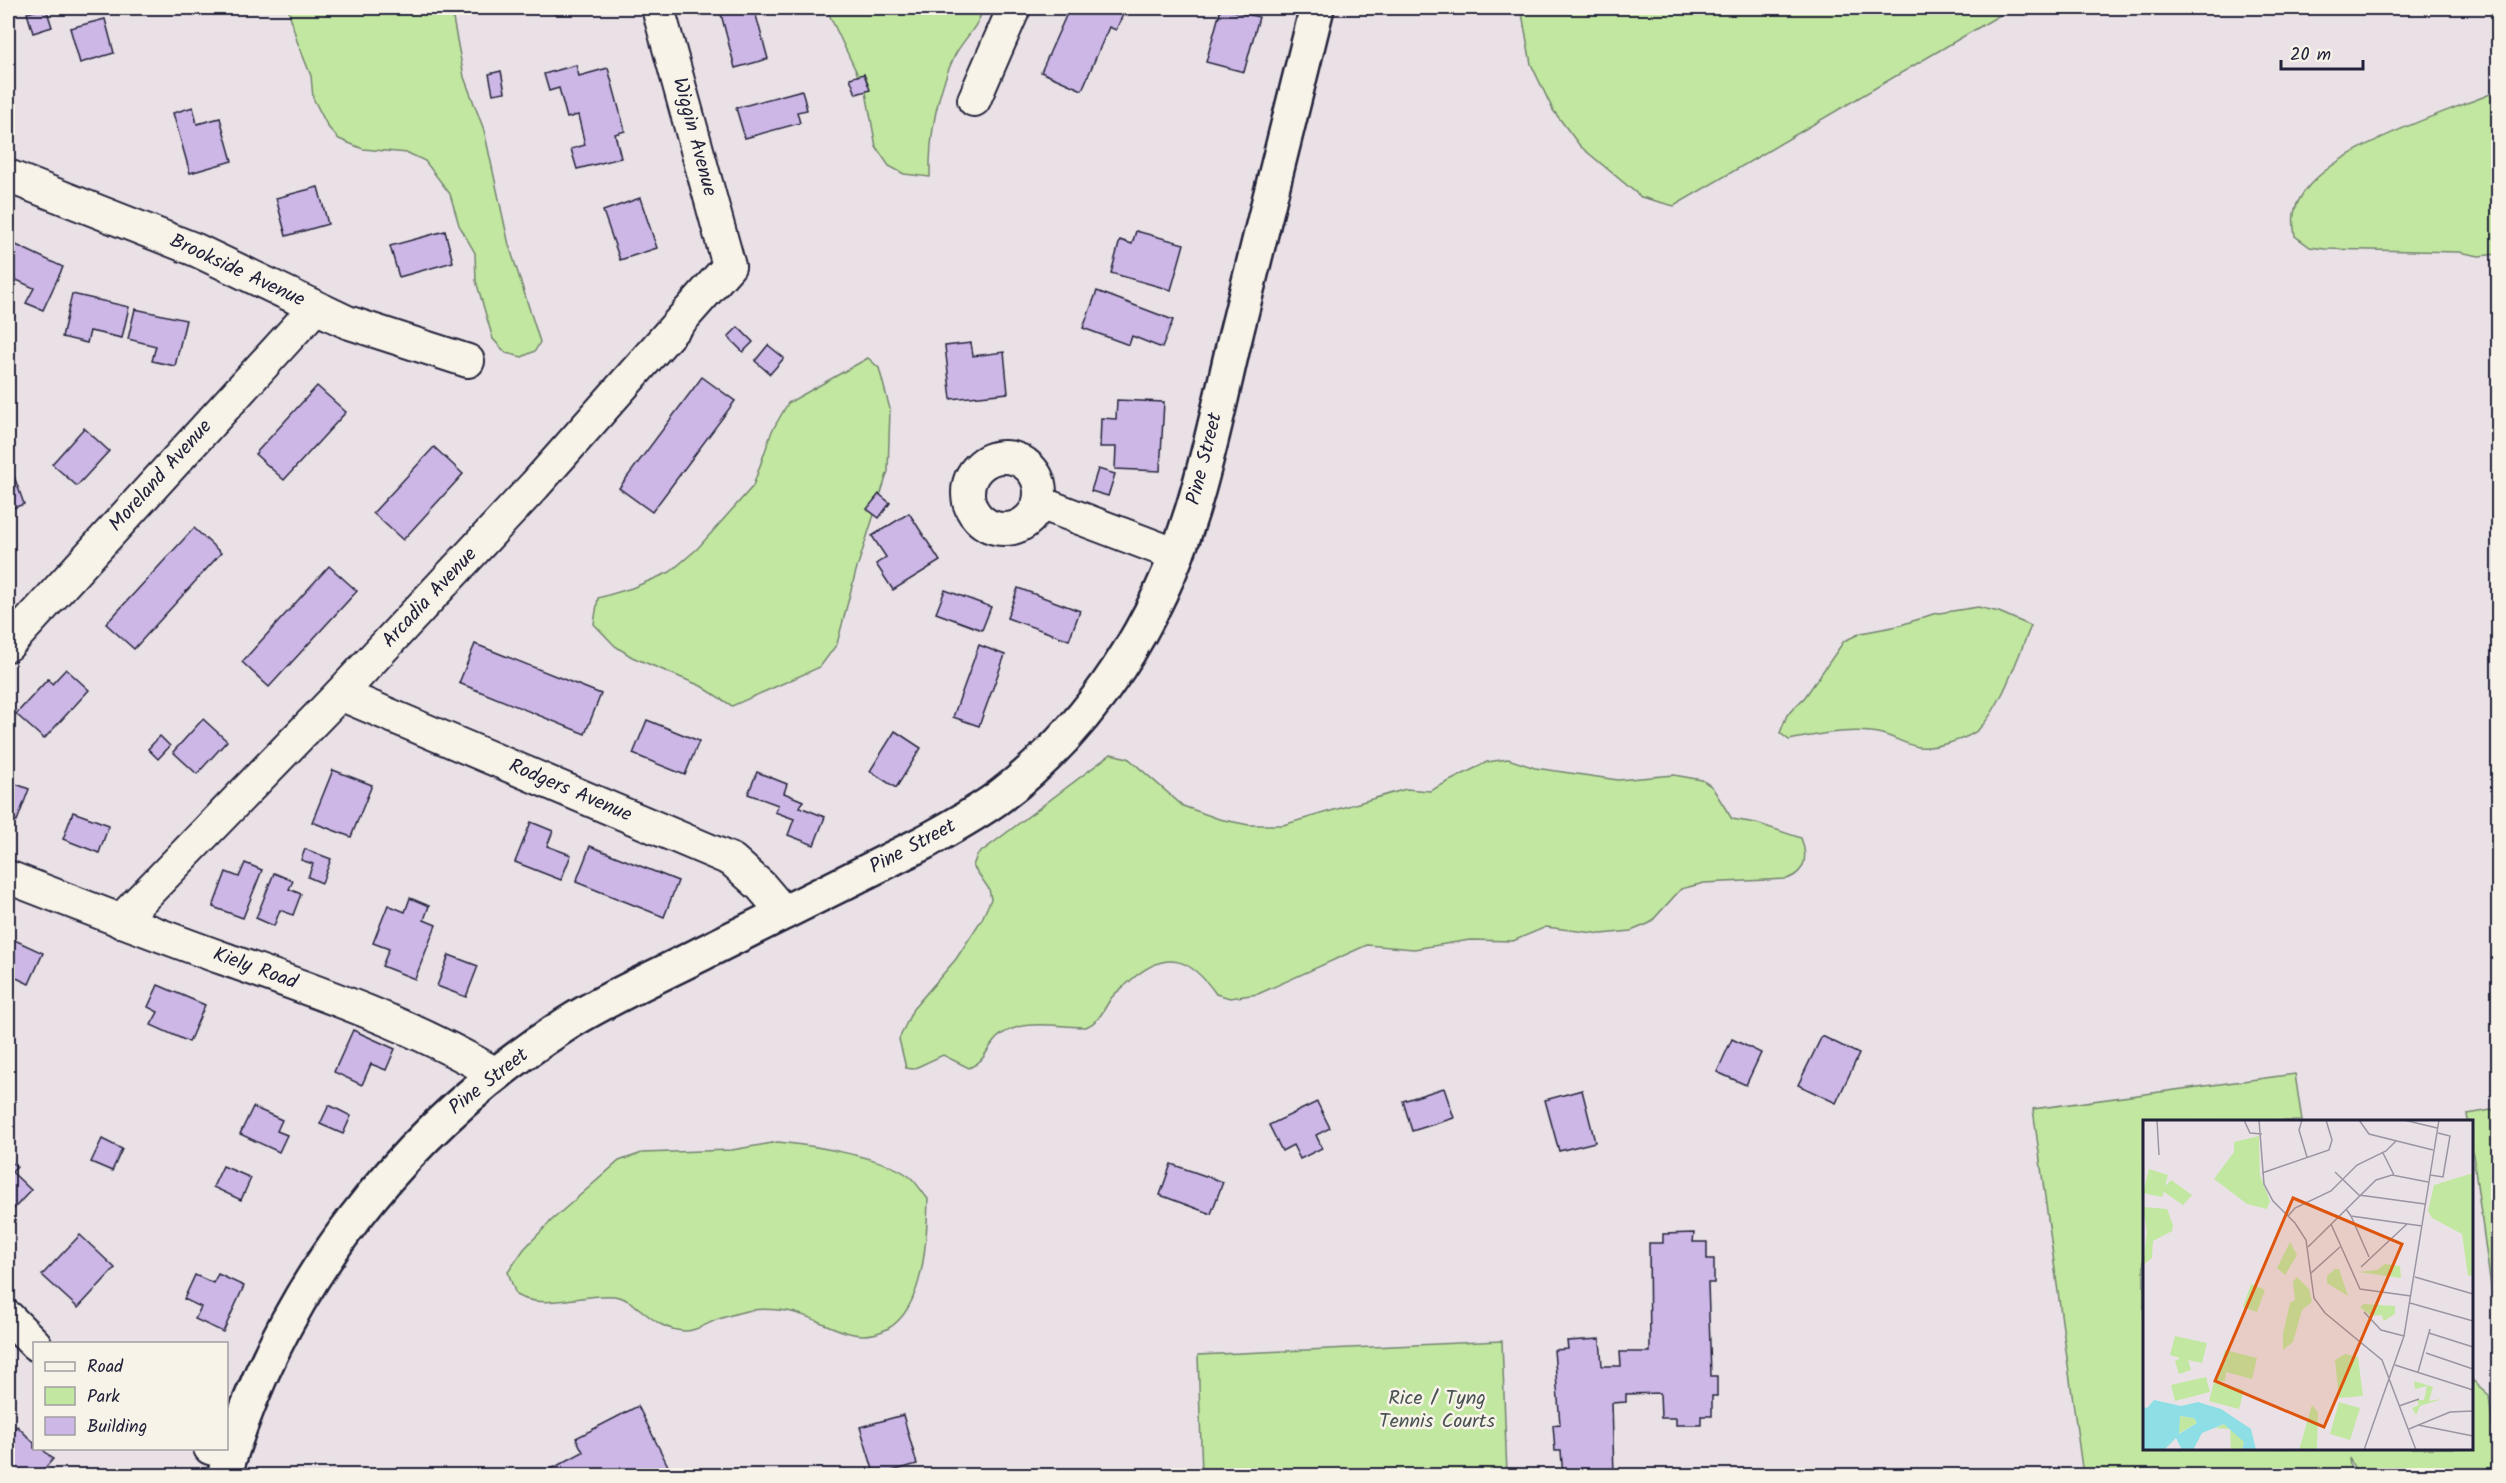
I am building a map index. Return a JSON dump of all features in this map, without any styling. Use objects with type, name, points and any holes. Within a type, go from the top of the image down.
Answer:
[{"type":"street","name":"Wiggin Avenue","points":[[658,8],[729,266]]},
{"type":"street","points":[[974,100],[1014,8]]},
{"type":"street","name":"Pine Street","points":[[228,1445],[283,1331],[347,1228],[398,1164],[428,1132],[496,1074],[566,1025],[604,1003],[935,837],[998,797],[1030,772],[1083,716],[1129,655],[1161,594],[1177,555],[1198,489],[1317,8]]},
{"type":"street","name":"Brookside Avenue","points":[[8,176],[196,250],[347,322],[468,361]]},
{"type":"street","name":"Arcadia Avenue","points":[[120,921],[340,694],[536,485],[729,266]]},
{"type":"street","name":"Moreland Avenue","points":[[8,645],[315,308]]},
{"type":"street","points":[[1040,503],[1177,555]]},
{"type":"street","name":"Rodgers Avenue","points":[[340,694],[732,860],[761,885],[784,913]]},
{"type":"street","name":"Kiely Road","points":[[8,877],[120,921],[373,1013],[454,1049],[496,1074]]},
{"type":"street","points":[[8,1317],[33,1342]]},
{"type":"green space","points":[[288,8],[451,8],[464,77],[484,130],[509,245],[540,342],[535,351],[522,357],[506,353],[493,339],[476,281],[475,253],[459,225],[450,194],[425,161],[408,153],[363,149],[339,139],[328,127],[313,98],[311,76],[297,41]]},
{"type":"green space","points":[[826,8],[983,8],[975,27],[955,55],[943,84],[935,114],[930,177],[904,174],[889,166],[876,147],[866,92]]},
{"type":"green space","points":[[1521,8],[2012,8],[1674,206],[1641,197],[1580,146],[1553,110],[1531,64]]},
{"type":"green space","points":[[2498,91],[2498,254],[2479,256],[2459,252],[2325,249],[2310,247],[2295,236],[2295,209],[2299,200],[2313,181],[2334,164],[2389,134]]},
{"type":"green space","points":[[868,358],[879,368],[890,409],[888,471],[856,571],[837,644],[820,667],[732,706],[701,686],[632,657],[615,646],[594,624],[598,598],[632,588],[670,572],[697,549],[753,486],[772,431],[788,403]]},
{"type":"green space","points":[[1978,607],[1999,612],[2031,626],[2002,694],[1987,719],[1974,733],[1950,742],[1919,747],[1884,734],[1871,732],[1819,734],[1789,740],[1780,733],[1787,715],[1805,697],[1844,641],[1861,633],[1898,626],[1933,614]]},
{"type":"green space","points":[[1111,754],[1128,758],[1183,806],[1219,819],[1249,825],[1283,825],[1406,789],[1430,791],[1487,762],[1508,759],[1535,768],[1618,780],[1674,775],[1702,780],[1712,787],[1732,819],[1756,823],[1801,838],[1805,857],[1802,868],[1787,879],[1704,883],[1681,889],[1650,923],[1631,931],[1602,934],[1546,927],[1513,941],[1470,940],[1414,949],[1367,945],[1258,994],[1230,998],[1216,994],[1197,972],[1187,965],[1166,961],[1143,971],[1117,992],[1091,1025],[1086,1027],[1028,1025],[1016,1027],[997,1038],[982,1059],[969,1068],[943,1055],[913,1069],[906,1068],[899,1039],[913,1009],[956,959],[982,919],[991,899],[989,889],[973,866],[977,855]]},
{"type":"green space","points":[[2295,1074],[2302,1120],[2143,1120],[2143,1450],[2473,1450],[2473,1381],[2489,1395],[2498,1475],[2358,1475],[2349,1458],[2351,1475],[2083,1475],[2033,1109]]},
{"type":"green space","points":[[2498,1109],[2498,1338],[2473,1155],[2473,1120],[2468,1120],[2467,1114]]},
{"type":"green space","points":[[778,1142],[828,1149],[884,1164],[910,1177],[928,1199],[925,1251],[916,1289],[900,1319],[887,1329],[874,1334],[849,1333],[800,1314],[767,1309],[735,1314],[698,1329],[686,1331],[663,1326],[623,1298],[614,1296],[551,1302],[527,1300],[516,1295],[508,1272],[524,1249],[552,1220],[619,1161],[642,1153],[732,1150]]},
{"type":"green space","name":"Rice / Tyng Tennis Courts","points":[[1502,1341],[1507,1475],[1202,1475],[1198,1355]]},
{"type":"building","points":[[46,8],[52,27],[33,33],[27,13]]},
{"type":"building","points":[[552,8],[579,8],[554,14]]},
{"type":"building","points":[[754,8],[768,59],[735,68],[721,14]]},
{"type":"building","points":[[1080,8],[1126,8],[1116,30],[1109,27],[1082,90],[1041,72],[1069,9],[1078,13]]},
{"type":"building","points":[[1221,8],[1259,17],[1244,72],[1206,62]]},
{"type":"building","points":[[105,19],[114,53],[80,63],[70,28]]},
{"type":"building","points":[[576,65],[579,76],[608,68],[625,131],[615,134],[621,158],[577,169],[571,149],[585,145],[578,115],[567,118],[559,88],[549,91],[544,74]]},
{"type":"building","points":[[501,71],[505,92],[493,94],[489,74]]},
{"type":"building","points":[[864,74],[870,90],[856,94],[850,78]]},
{"type":"building","points":[[802,90],[807,110],[797,112],[800,123],[745,138],[736,108]]},
{"type":"building","points":[[193,107],[197,124],[220,118],[232,161],[190,173],[173,113]]},
{"type":"building","points":[[318,187],[328,224],[286,236],[276,198]]},
{"type":"building","points":[[640,198],[657,248],[620,260],[603,211]]},
{"type":"building","points":[[445,231],[453,262],[399,277],[390,246]]},
{"type":"building","points":[[1136,231],[1184,244],[1171,290],[1111,273],[1120,240],[1132,244]]},
{"type":"building","points":[[14,244],[63,267],[43,310],[26,303],[34,288],[8,276],[8,258]]},
{"type":"building","points":[[1097,291],[1173,320],[1162,348],[1132,336],[1129,345],[1083,328]]},
{"type":"building","points":[[72,294],[129,307],[122,338],[90,331],[87,343],[62,337]]},
{"type":"building","points":[[135,309],[186,320],[175,366],[152,361],[156,346],[128,339]]},
{"type":"building","points":[[738,327],[753,342],[743,352],[728,337]]},
{"type":"building","points":[[971,343],[973,356],[1004,352],[1008,393],[951,399],[945,346]]},
{"type":"building","points":[[768,345],[784,358],[770,374],[755,361]]},
{"type":"building","points":[[702,377],[735,401],[652,512],[619,488]]},
{"type":"building","points":[[317,386],[346,412],[284,480],[255,454]]},
{"type":"building","points":[[1117,400],[1164,402],[1160,471],[1115,469],[1116,447],[1100,447],[1101,418],[1116,419]]},
{"type":"building","points":[[84,428],[109,451],[77,486],[52,464]]},
{"type":"building","points":[[434,447],[463,474],[403,540],[373,513]]},
{"type":"building","points":[[1098,469],[1115,474],[1108,496],[1091,491]]},
{"type":"building","points":[[14,476],[24,504],[8,510],[8,478]]},
{"type":"building","points":[[879,494],[890,503],[879,518],[867,509]]},
{"type":"building","points":[[909,513],[940,561],[893,590],[876,564],[886,557],[872,536]]},
{"type":"building","points":[[194,528],[221,553],[134,649],[106,624]]},
{"type":"building","points":[[329,566],[357,591],[269,687],[242,662]]},
{"type":"building","points":[[1018,588],[1080,611],[1069,640],[1007,618]]},
{"type":"building","points":[[945,590],[991,607],[982,630],[936,613]]},
{"type":"building","points":[[475,644],[601,694],[585,734],[459,683]]},
{"type":"building","points":[[979,645],[1005,655],[979,726],[953,717]]},
{"type":"building","points":[[66,669],[89,690],[44,739],[16,714],[48,679],[52,684]]},
{"type":"building","points":[[203,719],[227,741],[197,774],[173,752]]},
{"type":"building","points":[[647,720],[699,741],[685,775],[633,754]]},
{"type":"building","points":[[895,731],[921,748],[896,788],[870,771]]},
{"type":"building","points":[[160,736],[170,746],[158,759],[148,749]]},
{"type":"building","points":[[333,770],[372,785],[351,837],[312,822]]},
{"type":"building","points":[[757,772],[787,784],[784,793],[803,801],[800,807],[825,817],[814,845],[788,835],[794,819],[775,812],[778,805],[748,794]]},
{"type":"building","points":[[8,781],[29,789],[17,821],[8,817]]},
{"type":"building","points":[[73,812],[109,825],[99,853],[63,839]]},
{"type":"building","points":[[531,822],[553,831],[547,846],[571,855],[561,880],[515,862]]},
{"type":"building","points":[[590,846],[678,881],[664,917],[576,882]]},
{"type":"building","points":[[305,849],[331,859],[322,883],[308,877],[313,864],[301,860]]},
{"type":"building","points":[[245,863],[262,870],[243,918],[213,907],[226,872],[239,877]]},
{"type":"building","points":[[274,873],[293,881],[289,889],[301,894],[293,915],[280,910],[274,926],[256,918]]},
{"type":"building","points":[[410,898],[429,906],[424,920],[436,925],[415,979],[382,966],[389,949],[373,943],[388,905],[405,912]]},
{"type":"building","points":[[8,937],[43,953],[29,984],[8,974]]},
{"type":"building","points":[[449,955],[478,966],[466,997],[437,986]]},
{"type":"building","points":[[158,985],[205,1005],[189,1042],[151,1025],[158,1012],[148,1007]]},
{"type":"building","points":[[353,1030],[395,1049],[386,1070],[371,1064],[362,1085],[334,1072]]},
{"type":"building","points":[[1822,1036],[1859,1054],[1836,1103],[1798,1085]]},
{"type":"building","points":[[1732,1039],[1761,1053],[1746,1085],[1717,1072]]},
{"type":"building","points":[[1444,1088],[1454,1118],[1412,1131],[1403,1101]]},
{"type":"building","points":[[1582,1090],[1595,1142],[1559,1151],[1545,1100]]},
{"type":"building","points":[[1317,1102],[1330,1128],[1316,1135],[1322,1148],[1300,1159],[1293,1145],[1282,1151],[1269,1125]]},
{"type":"building","points":[[329,1105],[351,1116],[343,1134],[320,1124]]},
{"type":"building","points":[[253,1107],[282,1120],[277,1131],[287,1135],[279,1152],[240,1134]]},
{"type":"building","points":[[102,1139],[122,1149],[112,1171],[91,1162]]},
{"type":"building","points":[[8,1159],[17,1167],[12,1172],[31,1190],[8,1215]]},
{"type":"building","points":[[1171,1164],[1223,1182],[1211,1214],[1160,1195]]},
{"type":"building","points":[[223,1166],[251,1178],[241,1200],[213,1187]]},
{"type":"building","points":[[1694,1233],[1693,1242],[1707,1242],[1707,1259],[1714,1259],[1714,1283],[1708,1283],[1711,1376],[1717,1376],[1717,1396],[1712,1396],[1712,1416],[1701,1416],[1701,1425],[1676,1425],[1676,1418],[1661,1418],[1660,1393],[1626,1394],[1626,1402],[1612,1403],[1614,1476],[1563,1476],[1561,1451],[1555,1451],[1553,1425],[1560,1424],[1554,1350],[1568,1349],[1567,1341],[1600,1339],[1602,1366],[1621,1366],[1620,1352],[1650,1352],[1649,1243],[1663,1243],[1663,1234]]},
{"type":"building","points":[[80,1235],[115,1268],[78,1308],[42,1275]]},
{"type":"building","points":[[218,1274],[244,1286],[223,1332],[195,1319],[201,1307],[184,1299],[195,1275],[213,1283]]},
{"type":"building","points":[[638,1406],[673,1476],[538,1476],[583,1452],[576,1438]]},
{"type":"building","points":[[903,1415],[917,1464],[875,1476],[860,1427]]},
{"type":"building","points":[[17,1426],[33,1442],[33,1450],[43,1450],[53,1459],[38,1476],[16,1476],[8,1467],[8,1436]]}]
